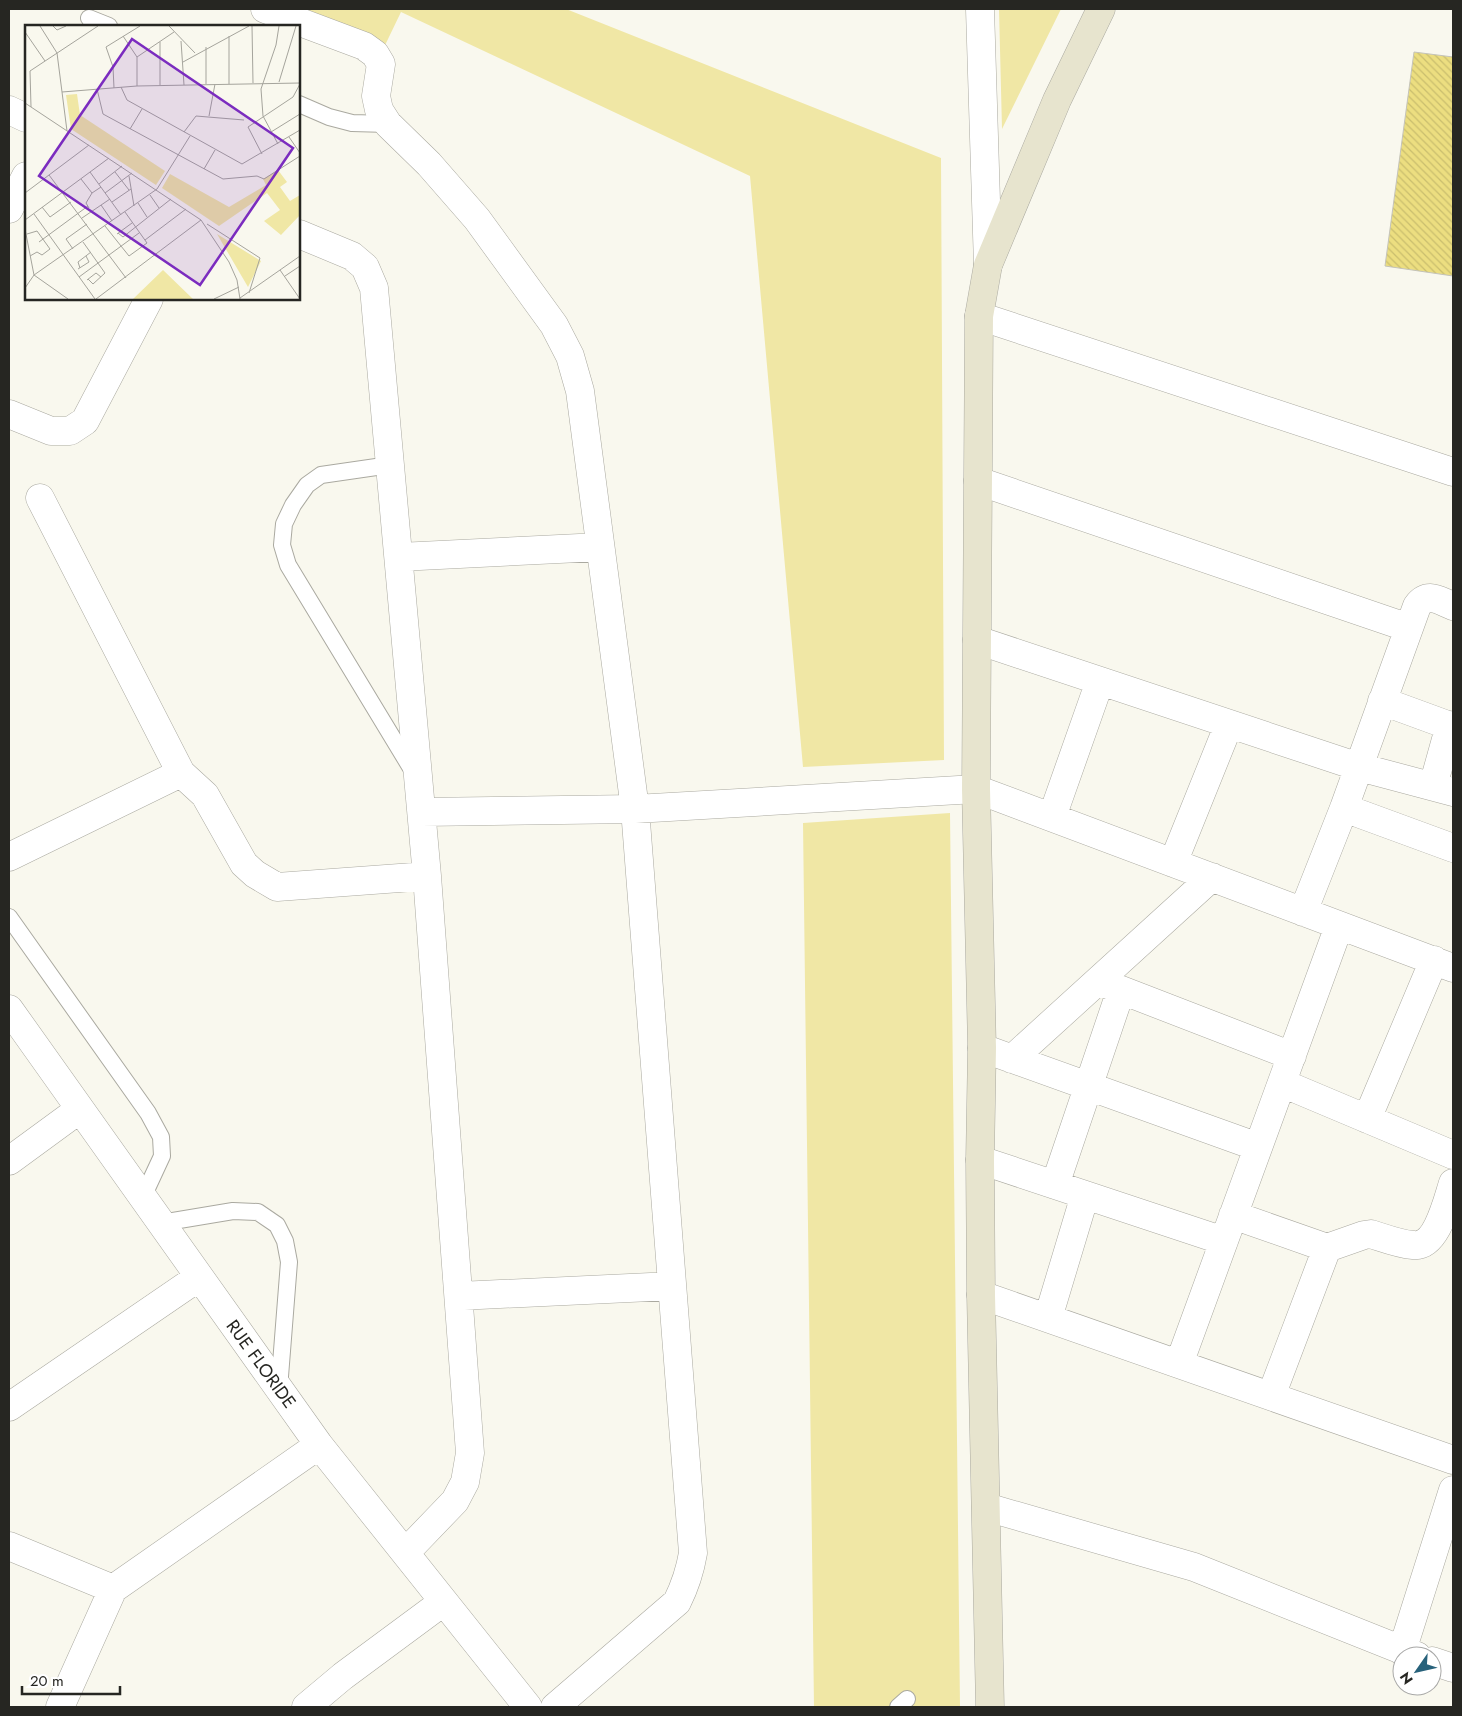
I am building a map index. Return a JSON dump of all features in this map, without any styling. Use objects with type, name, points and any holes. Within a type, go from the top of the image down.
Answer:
[{"type":"street","points":[[265,9],[364,46],[375,54],[381,64],[376,96],[379,110],[388,124],[429,164],[477,219],[554,325],[570,356],[580,391],[635,809],[693,1553],[690,1572],[684,1590],[677,1602],[555,1707]]},
{"type":"street","points":[[980,9],[988,265],[979,316],[976,790],[982,1048],[980,1160],[981,1295],[990,1707]]},
{"type":"street","points":[[988,265],[1057,100],[1101,9]]},
{"type":"street","points":[[9,110],[25,118]]},
{"type":"street","points":[[9,209],[25,178]]},
{"type":"street","points":[[300,234],[352,256],[365,268],[374,288],[422,812],[470,1453],[465,1482],[455,1501],[405,1553]]},
{"type":"street","points":[[9,414],[50,431],[70,431],[85,421],[148,300]]},
{"type":"street","points":[[979,316],[1453,472]]},
{"type":"street","points":[[978,481],[1409,628]]},
{"type":"street","points":[[40,498],[181,773],[205,795],[244,864],[255,874],[277,887],[427,876]]},
{"type":"street","points":[[399,557],[600,548]]},
{"type":"street","points":[[1304,912],[1417,606],[1424,598],[1430,597],[1453,606]]},
{"type":"street","points":[[977,640],[1359,767],[1443,789],[1451,726],[1382,702]]},
{"type":"street","points":[[1052,817],[1100,681]]},
{"type":"street","points":[[1173,863],[1228,724]]},
{"type":"street","points":[[9,857],[181,773]]},
{"type":"street","points":[[422,812],[635,809],[976,790],[1443,964],[1367,1119]]},
{"type":"street","points":[[1344,808],[1453,848]]},
{"type":"street","points":[[1012,1060],[1110,986],[1212,878]]},
{"type":"street","points":[[1179,1364],[1339,926]]},
{"type":"street","points":[[1110,986],[1292,1056]]},
{"type":"street","points":[[1055,1185],[1088,1087],[1110,986]]},
{"type":"street","name":"RUE FLORIDE","points":[[9,1009],[319,1445],[528,1707]]},
{"type":"street","points":[[982,1048],[1258,1147]]},
{"type":"street","points":[[1282,1083],[1453,1155]]},
{"type":"street","points":[[9,1161],[80,1109]]},
{"type":"street","points":[[980,1160],[1224,1241]]},
{"type":"street","points":[[1234,1215],[1327,1248],[1371,1234],[1415,1246],[1428,1240],[1448,1214],[1453,1184]]},
{"type":"street","points":[[1048,1318],[1085,1195]]},
{"type":"street","points":[[1270,1396],[1327,1248]]},
{"type":"street","points":[[9,1407],[199,1277]]},
{"type":"street","points":[[459,1296],[672,1286]]},
{"type":"street","points":[[981,1295],[1453,1460]]},
{"type":"street","points":[[60,1707],[113,1589],[319,1445]]},
{"type":"street","points":[[1411,1646],[1453,1490]]},
{"type":"street","points":[[986,1507],[1194,1567],[1392,1647]]},
{"type":"street","points":[[9,1546],[113,1589]]},
{"type":"street","points":[[306,1707],[343,1676],[444,1602]]},
{"type":"lane","points":[[89,18],[106,25]]},
{"type":"lane","points":[[300,104],[329,117],[352,123],[388,124]]},
{"type":"lane","points":[[390,465],[321,475],[307,485],[293,505],[284,524],[282,545],[288,565],[418,779]]},
{"type":"lane","points":[[9,917],[148,1113],[161,1137],[162,1156],[143,1198]]},
{"type":"lane","points":[[161,1223],[233,1211],[258,1212],[277,1225],[285,1241],[289,1262],[279,1389]]},
{"type":"shaded area","points":[[251,9],[566,9],[941,158],[944,760],[803,767],[750,176],[401,12],[376,64],[300,31],[300,25],[287,25]]},
{"type":"shaded area","points":[[999,9],[1061,9],[1002,129]]},
{"type":"shaded area","points":[[950,813],[960,1707],[814,1707],[803,823]]},
{"type":"building","points":[[1414,52],[1453,57],[1453,276],[1385,266]]}]
